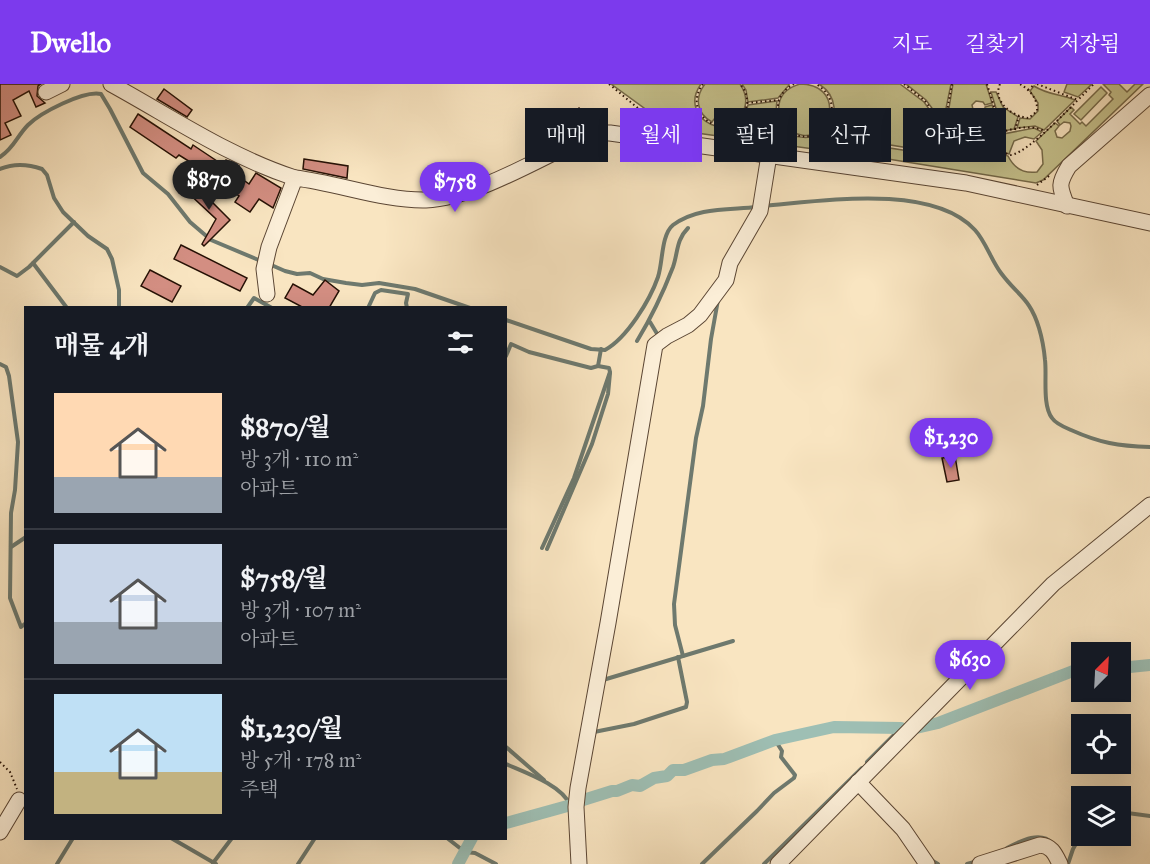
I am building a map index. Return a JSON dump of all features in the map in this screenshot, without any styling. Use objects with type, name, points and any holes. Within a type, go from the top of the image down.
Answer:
[{"type":"street","points":[[46,92],[62,84]]},
{"type":"street","points":[[111,84],[214,144],[268,169],[295,178],[404,199],[426,200],[451,197],[496,179],[595,133],[610,133],[714,147]]},
{"type":"street","points":[[1067,206],[1060,191],[1059,181],[1069,166],[1150,95]]},
{"type":"street","points":[[797,159],[966,183],[1150,223]]},
{"type":"street","points":[[579,864],[576,807],[578,788],[655,345],[700,315],[726,280],[730,263],[760,211],[768,162]]},
{"type":"street","points":[[267,294],[264,269],[269,247],[295,178]]},
{"type":"street","points":[[778,864],[1053,584],[1150,505]]},
{"type":"street","points":[[858,782],[903,829],[927,864]]},
{"type":"street","points":[[0,832],[19,800]]},
{"type":"street","points":[[980,864],[1040,845],[1046,845],[1053,851],[1060,864]]},
{"type":"path","points":[[609,84],[638,108]]},
{"type":"path","points":[[703,84],[698,94],[697,106],[702,117],[712,124],[724,126],[735,123],[744,114],[747,104],[745,90],[741,84]]},
{"type":"path","points":[[792,84],[779,100],[778,114],[783,126],[800,136],[813,135],[828,123],[832,110],[830,98],[817,84]]},
{"type":"path","points":[[904,84],[930,108]]},
{"type":"path","points":[[947,108],[952,84]]},
{"type":"path","points":[[987,84],[995,108]]},
{"type":"path","points":[[1000,84],[998,91],[1004,106],[1019,116],[1029,118],[1038,111],[1037,103],[1028,90],[1020,84]]},
{"type":"path","points":[[1028,90],[1036,84],[1078,100]]},
{"type":"path","points":[[1006,153],[1015,155],[1031,145],[1094,84]]},
{"type":"path","points":[[990,92],[998,91]]},
{"type":"path","points":[[747,104],[779,100]]},
{"type":"path","points":[[1015,130],[1019,116]]},
{"type":"path","points":[[1006,131],[1035,127],[1044,132]]},
{"type":"path","points":[[1036,185],[1051,174]]},
{"type":"path","points":[[0,762],[10,772],[19,792],[19,800]]},
{"type":"shaded area","points":[[611,84],[701,84],[695,97],[696,108],[644,108]]},
{"type":"shaded area","points":[[705,84],[740,84],[744,91],[744,108],[714,108],[712,122],[703,115],[702,108],[700,108],[698,100]]},
{"type":"shaded area","points":[[742,84],[789,85],[778,98],[748,102],[746,90]]},
{"type":"shaded area","points":[[800,84],[807,85],[819,89],[827,97],[830,108],[809,108],[809,134],[797,133],[797,108],[779,108],[780,101],[786,91]]},
{"type":"shaded area","points":[[819,84],[900,84],[924,102],[928,108],[903,108],[903,147],[891,145],[891,108],[834,108],[827,91]]},
{"type":"shaded area","points":[[906,84],[951,84],[946,108],[932,108],[926,100]]},
{"type":"shaded area","points":[[953,84],[986,84],[992,103],[985,105],[983,102],[976,101],[972,105],[973,108],[949,108]]},
{"type":"shaded area","points":[[1067,84],[1092,84],[1078,97],[1064,92]]},
{"type":"shaded area","points":[[1103,84],[1119,84],[1127,92],[1135,84],[1143,84],[1043,180],[1036,183],[906,162],[1006,162],[1006,155],[1020,169],[1037,172],[1043,164],[1042,150],[1036,141],[1055,123],[1059,126],[1055,131],[1057,137],[1062,138],[1070,131],[1070,123],[1064,122],[1060,125],[1057,121],[1071,107],[1074,110],[1070,114],[1080,124],[1082,122],[1086,126],[1113,99],[1109,95],[1111,92]]},
{"type":"shaded area","points":[[1034,86],[1075,100],[1044,130],[1035,126],[1017,128],[1020,118],[1030,119],[1038,111],[1038,103],[1030,91]]},
{"type":"shaded area","points":[[1101,87],[1107,93],[1081,120],[1074,114]]},
{"type":"shaded area","points":[[991,92],[996,92],[1004,108],[996,108]]},
{"type":"shaded area","points":[[777,101],[777,108],[747,108],[748,105]]},
{"type":"shaded area","points":[[1006,109],[1018,117],[1014,129],[1006,130]]},
{"type":"shaded area","points":[[702,118],[714,125],[714,135],[702,134]]},
{"type":"shaded area","points":[[1034,128],[1042,132],[1034,139],[1025,137],[1014,141],[1009,154],[1006,153],[1006,133]]},
{"type":"shaded area","points":[[797,136],[809,136],[809,148],[797,147]]},
{"type":"shaded area","points":[[891,148],[903,150],[903,161],[891,159]]},
{"type":"building","points":[[0,84],[41,84],[38,86],[37,96],[45,103],[36,107],[29,91],[13,100],[21,116],[5,123],[11,135],[0,140]]},
{"type":"building","points":[[164,89],[192,110],[187,117],[157,99]]},
{"type":"building","points":[[138,114],[191,149],[193,145],[223,165],[226,160],[239,166],[234,173],[249,184],[256,173],[281,188],[273,208],[259,199],[250,212],[235,202],[239,196],[223,184],[217,190],[197,177],[203,170],[179,155],[176,158],[130,127]]},
{"type":"building","points":[[304,159],[348,166],[347,178],[303,169]]},
{"type":"building","points":[[192,182],[230,220],[204,246],[202,244],[216,219],[185,190]]},
{"type":"building","points":[[181,245],[247,278],[240,291],[174,259]]},
{"type":"building","points":[[150,270],[181,286],[172,302],[141,286]]},
{"type":"building","points":[[325,280],[339,291],[330,306],[300,306],[285,298],[293,284],[313,295]]},
{"type":"building","points":[[955,456],[959,480],[947,482],[942,458]]},
{"type":"waterway","points":[[0,157],[9,150],[28,125],[42,115],[84,95],[101,94],[143,173],[168,194],[190,222],[211,240],[261,261]]},
{"type":"waterway","points":[[0,169],[21,165],[42,169],[47,175],[54,198],[63,212],[88,236],[107,249],[112,259],[119,290],[119,306]]},
{"type":"waterway","points":[[764,206],[875,198],[905,200],[932,206],[956,215],[975,230],[997,268],[1032,310],[1044,352],[1047,406],[1054,420],[1066,428],[1100,441],[1150,447]]},
{"type":"waterway","points":[[507,320],[591,349],[605,350],[629,328],[649,296],[660,271],[666,235],[673,225],[702,212],[757,207]]},
{"type":"waterway","points":[[0,267],[17,276],[74,222]]},
{"type":"waterway","points":[[637,341],[661,296],[673,267],[679,242],[688,228]]},
{"type":"waterway","points":[[33,263],[65,306]]},
{"type":"waterway","points":[[269,264],[297,274],[310,273],[323,279],[346,283],[362,285],[379,283],[415,289],[464,306]]},
{"type":"waterway","points":[[369,306],[375,293],[381,290],[408,294],[407,306]]},
{"type":"waterway","points":[[248,306],[254,298],[268,306]]},
{"type":"waterway","points":[[683,656],[675,625],[674,604],[696,438],[703,406],[718,300]]},
{"type":"waterway","points":[[650,322],[659,337]]},
{"type":"waterway","points":[[507,354],[511,344],[529,352],[591,368],[598,366],[601,349]]},
{"type":"waterway","points":[[0,364],[6,367],[9,376],[18,442],[11,513],[10,598],[21,627],[24,625]]},
{"type":"waterway","points":[[542,548],[574,478],[610,372],[609,368],[598,366]]},
{"type":"waterway","points":[[547,549],[592,444],[608,394],[610,373]]},
{"type":"waterway","points":[[11,547],[24,538]]},
{"type":"waterway","points":[[603,680],[733,641]]},
{"type":"waterway","points":[[594,732],[634,724],[686,707],[678,657]]},
{"type":"waterway","points":[[1131,667],[1150,665]]},
{"type":"waterway","points":[[916,728],[938,723],[1071,672]]},
{"type":"waterway","points":[[580,801],[632,785],[640,786],[654,778],[667,776],[673,770],[684,770],[712,760],[724,759],[775,740],[834,727],[901,728]]},
{"type":"waterway","points":[[867,762],[901,728]]},
{"type":"waterway","points":[[702,864],[774,793],[794,778],[795,775],[781,757],[782,751],[775,740]]},
{"type":"waterway","points":[[507,748],[544,780]]},
{"type":"waterway","points":[[507,764],[551,785],[566,798],[570,805]]},
{"type":"waterway","points":[[764,864],[862,768]]},
{"type":"waterway","points":[[507,823],[571,805]]},
{"type":"waterway","points":[[1131,813],[1150,816]]},
{"type":"waterway","points":[[1007,848],[1023,840],[1036,837],[1042,837],[1052,843]]},
{"type":"waterway","points":[[57,864],[72,840]]},
{"type":"waterway","points":[[174,840],[216,864]]},
{"type":"waterway","points":[[213,863],[230,840]]},
{"type":"waterway","points":[[298,864],[314,840]]},
{"type":"waterway","points":[[450,840],[465,852],[475,853],[496,864]]},
{"type":"waterway","points":[[458,864],[471,840]]},
{"type":"waterway","points":[[1068,864],[1075,846]]},
{"type":"waterway","points":[[931,860],[938,864]]},
{"type":"waterway","points":[[967,864],[978,861]]}]
